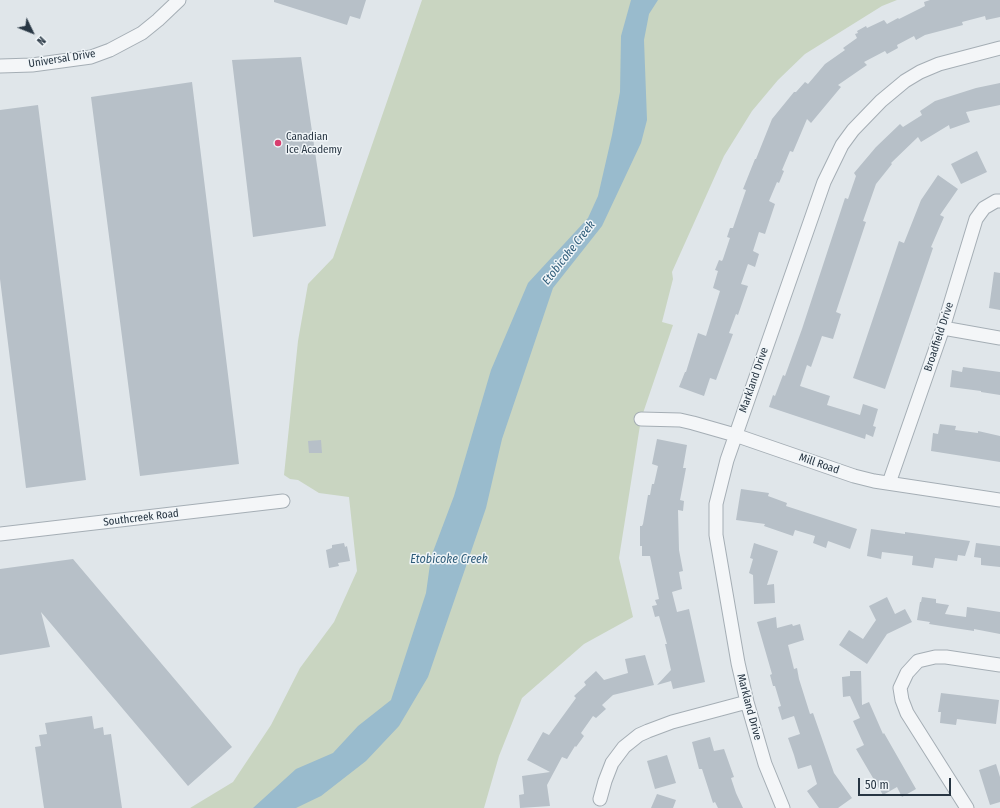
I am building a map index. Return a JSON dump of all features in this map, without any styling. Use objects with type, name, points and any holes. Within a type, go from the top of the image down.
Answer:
[{"type":"street","name":"Universal Drive","points":[[0,66],[32,65],[91,57],[110,50],[142,33],[179,0]]},
{"type":"street","name":"Markland Drive","points":[[783,808],[766,764],[746,702],[716,535],[716,504],[727,460],[824,182],[842,145],[853,130],[880,101],[905,81],[920,72],[939,64],[1000,48]]},
{"type":"street","name":"Broadfield Drive","points":[[889,483],[943,328],[976,219],[984,208],[996,201],[1000,201]]},
{"type":"street","points":[[943,328],[1000,338]]},
{"type":"street","name":"Mill Road","points":[[641,419],[680,420],[735,435],[854,476],[889,483],[1000,500]]},
{"type":"street","name":"Southcreek Road","points":[[0,534],[283,501]]},
{"type":"street","points":[[967,808],[907,713],[902,700],[900,688],[907,673],[918,661],[936,657],[946,657],[1000,665]]},
{"type":"street","points":[[600,798],[612,763],[624,748],[639,735],[648,730],[672,722],[746,702]]},
{"type":"green space","points":[[422,0],[897,0],[882,6],[805,54],[778,80],[752,111],[724,156],[672,272],[673,279],[662,322],[673,325],[641,419],[619,558],[633,617],[584,644],[522,698],[499,756],[484,808],[190,808],[233,782],[271,725],[300,668],[334,622],[357,571],[349,497],[319,493],[298,480],[290,479],[284,475],[298,341],[308,284],[333,258]]},
{"type":"water","name":"Etobicoke Creek","points":[[631,0],[658,0],[649,14],[644,40],[647,120],[641,143],[602,226],[553,288],[502,439],[486,508],[428,677],[399,726],[366,761],[321,796],[296,808],[253,808],[296,769],[333,753],[358,726],[391,700],[426,593],[431,557],[454,496],[491,370],[528,283],[588,218],[598,196],[620,92],[621,36]]},
{"type":"building","points":[[274,0],[366,0],[360,19],[350,16],[347,25],[274,2]]},
{"type":"building","points":[[930,0],[1000,0],[1000,17],[986,20],[985,16],[962,22],[963,25],[925,35],[916,40],[914,36],[897,45],[898,48],[887,54],[885,51],[864,62],[867,65],[838,85],[841,87],[811,123],[807,119],[793,152],[790,151],[782,170],[784,171],[779,183],[777,182],[769,201],[775,204],[765,234],[759,232],[753,251],[759,254],[755,267],[748,264],[741,284],[748,286],[738,315],[736,314],[729,333],[733,334],[716,380],[710,378],[704,396],[679,387],[686,372],[698,333],[706,336],[720,291],[713,288],[718,271],[715,270],[719,260],[722,261],[723,259],[730,238],[727,237],[730,228],[733,228],[746,190],[743,189],[772,119],[794,92],[796,92],[805,82],[808,84],[825,64],[845,50],[843,48],[857,38],[855,34],[858,33],[857,31],[866,26],[867,28],[884,20],[887,24],[898,18],[899,19],[925,6],[924,2]]},
{"type":"building","name":"Canadian Ice Academy","points":[[301,57],[326,226],[253,237],[232,60]]},
{"type":"building","points":[[192,82],[239,464],[140,476],[91,97]]},
{"type":"building","points":[[1000,83],[1000,105],[966,112],[970,122],[950,129],[949,125],[921,142],[918,137],[891,163],[892,164],[876,184],[863,221],[866,222],[836,312],[841,314],[833,339],[822,336],[811,367],[807,365],[800,386],[830,396],[827,405],[860,415],[863,404],[878,409],[873,426],[876,427],[873,437],[866,434],[865,439],[769,407],[783,375],[785,376],[845,198],[848,199],[856,176],[854,173],[876,147],[900,124],[903,127],[922,115],[920,111],[935,101],[976,88]]},
{"type":"building","points":[[38,105],[86,480],[26,488],[0,279],[0,110]]},
{"type":"building","points":[[977,151],[987,172],[961,184],[951,164]]},
{"type":"building","points":[[938,175],[958,189],[940,215],[944,217],[931,247],[933,248],[885,389],[853,378],[899,241],[904,243],[921,200]]},
{"type":"building","points":[[994,272],[1000,273],[1000,310],[989,308]]},
{"type":"building","points":[[963,367],[1000,372],[1000,395],[950,387],[952,370],[962,372]]},
{"type":"building","points":[[940,424],[956,426],[955,430],[978,433],[978,431],[1000,436],[1000,462],[931,451],[933,433],[938,434]]},
{"type":"building","points":[[657,439],[687,445],[683,468],[686,468],[680,500],[684,501],[683,511],[678,510],[679,550],[683,571],[679,572],[682,589],[672,592],[677,612],[689,609],[705,682],[673,689],[671,681],[657,685],[671,670],[665,644],[667,644],[659,616],[655,617],[652,606],[657,605],[655,600],[659,599],[650,556],[642,556],[642,546],[640,546],[640,526],[643,524],[648,495],[650,495],[652,484],[654,484],[658,466],[652,464]]},
{"type":"building","points":[[321,440],[322,453],[309,453],[308,441]]},
{"type":"building","points":[[741,489],[769,493],[768,496],[787,503],[786,506],[857,529],[850,549],[828,541],[826,548],[813,543],[815,536],[795,530],[793,536],[764,526],[765,524],[736,520]]},
{"type":"building","points":[[871,529],[970,541],[965,556],[958,555],[957,561],[935,558],[933,568],[912,565],[913,556],[882,552],[881,559],[867,556]]},
{"type":"building","points":[[344,543],[345,547],[347,546],[350,561],[338,563],[339,566],[329,568],[326,550],[332,548],[332,545]]},
{"type":"building","points":[[754,543],[778,551],[767,585],[774,584],[775,603],[754,604],[753,575],[749,573],[753,559],[750,558]]},
{"type":"building","points":[[976,543],[1000,546],[1000,567],[981,565],[981,558],[974,557]]},
{"type":"building","points":[[73,559],[232,747],[188,786],[41,612],[50,647],[0,655],[0,569]]},
{"type":"building","points":[[887,597],[895,614],[905,609],[912,622],[887,634],[867,664],[839,645],[849,630],[863,639],[876,620],[869,606]]},
{"type":"building","points":[[922,597],[936,599],[936,603],[949,605],[945,614],[966,617],[967,607],[1000,612],[1000,634],[974,629],[974,631],[929,624],[930,622],[917,620]]},
{"type":"building","points":[[776,617],[777,628],[792,624],[793,626],[800,624],[804,640],[788,645],[794,669],[797,668],[810,714],[813,713],[834,773],[852,798],[838,808],[819,808],[807,791],[817,784],[811,765],[798,769],[788,738],[800,734],[794,716],[782,720],[778,707],[781,706],[775,686],[773,686],[770,675],[772,674],[757,622]]},
{"type":"building","points":[[645,655],[654,685],[613,695],[602,705],[606,709],[596,718],[593,716],[581,733],[584,736],[576,747],[575,746],[567,759],[562,757],[547,785],[550,806],[520,808],[519,795],[524,794],[522,776],[550,772],[527,760],[543,732],[549,735],[576,698],[574,696],[586,685],[584,682],[596,671],[604,680],[628,673],[625,659]]},
{"type":"building","points":[[850,671],[861,671],[862,705],[869,702],[883,734],[884,733],[916,789],[902,797],[897,787],[883,795],[856,749],[864,745],[853,721],[860,718],[850,696],[843,697],[842,677],[850,676]]},
{"type":"building","points":[[941,693],[999,700],[996,724],[957,719],[956,725],[940,723],[941,712],[938,712]]},
{"type":"building","points":[[92,716],[94,729],[103,727],[104,735],[111,734],[122,808],[44,808],[35,747],[41,746],[39,735],[47,734],[45,723]]},
{"type":"building","points":[[710,737],[714,751],[724,749],[734,777],[731,778],[743,808],[718,808],[715,802],[713,803],[702,769],[699,769],[692,742]]},
{"type":"building","points":[[667,755],[676,783],[655,789],[647,761]]},
{"type":"building","points":[[996,764],[1000,777],[1000,802],[990,805],[979,770]]},
{"type":"building","points":[[657,794],[676,800],[673,808],[651,808]]},
{"type":"place","name":"Canadian Ice Academy","points":[[278,143]]}]
